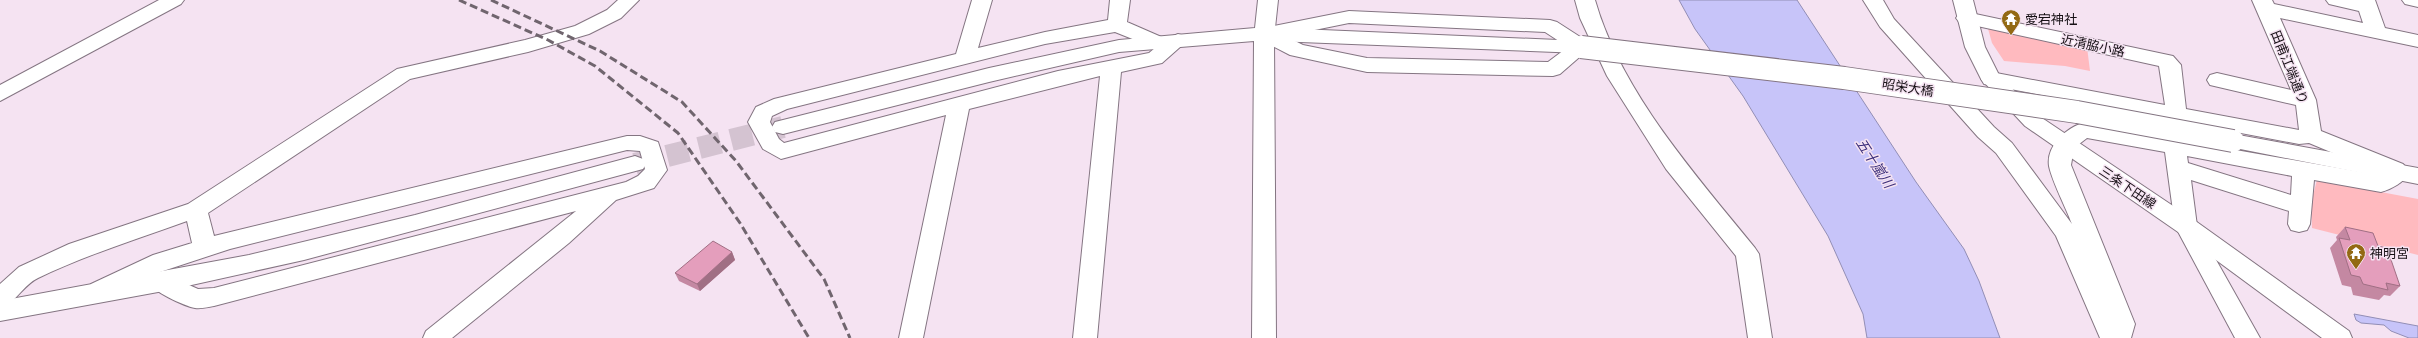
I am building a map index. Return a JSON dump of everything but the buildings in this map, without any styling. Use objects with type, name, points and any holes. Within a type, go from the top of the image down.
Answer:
[{"type":"street","points":[[0,94],[174,0]]},
{"type":"street","points":[[0,299],[27,272],[77,250],[196,210],[404,74],[528,46],[582,30],[614,14],[629,0]]},
{"type":"street","points":[[966,58],[982,0]]},
{"type":"street","points":[[1117,25],[1120,0]]},
{"type":"street","points":[[1264,338],[1264,34],[1268,0]]},
{"type":"street","points":[[1585,0],[1590,18],[1617,76],[1674,164],[1746,254],[1760,338]]},
{"type":"street","points":[[1873,0],[1886,23],[1986,132],[2004,148],[2036,190],[2066,233],[2112,338]]},
{"type":"street","points":[[2336,0],[2365,3],[2376,31]]},
{"type":"street","points":[[2412,0],[2418,1]]},
{"type":"street","points":[[2264,5],[2418,41]]},
{"type":"street","name":"田甫江端通り","points":[[2264,5],[2306,100],[2311,135]]},
{"type":"street","name":"三条下田線","points":[[1964,9],[1975,48],[1991,80],[2032,120],[2064,145],[2186,226],[2340,338]]},
{"type":"street","name":"近清脇小路","points":[[1964,9],[2166,61],[2171,65],[2176,114]]},
{"type":"street","points":[[1158,42],[1117,25],[1045,38],[782,104],[763,112],[759,122],[771,144],[781,151],[1058,78],[1155,58],[1178,40]]},
{"type":"street","points":[[1264,34],[1297,50],[1367,66],[1553,69],[1581,48]]},
{"type":"street","name":"昭栄大橋","points":[[784,127],[989,75],[1119,46],[1264,34],[1581,48],[1844,78],[2077,112],[2409,174]]},
{"type":"street","points":[[1084,338],[1111,68]]},
{"type":"street","points":[[1991,80],[2299,137],[2311,135],[2409,174]]},
{"type":"street","points":[[2217,80],[2306,100]]},
{"type":"street","points":[[911,338],[959,104]]},
{"type":"street","points":[[2118,338],[2123,324],[2060,165],[2064,145],[2083,130],[2176,157],[2300,215],[2304,171]]},
{"type":"street","points":[[94,293],[161,261],[205,247],[627,143],[640,143],[650,147],[656,170],[646,182],[632,188],[214,297],[196,299],[159,281]]},
{"type":"street","points":[[2176,157],[2304,171],[2381,184],[2409,174]]},
{"type":"street","points":[[2176,157],[2186,226],[2248,338]]},
{"type":"street","points":[[0,310],[159,281],[288,254],[460,211],[635,164]]},
{"type":"street","points":[[435,338],[561,238],[610,194]]},
{"type":"street","points":[[196,210],[205,247]]},
{"type":"shaded area","points":[[1987,25],[2087,47],[2090,71],[2065,66],[2004,61],[1992,43]]},
{"type":"shaded area","points":[[2317,180],[2418,199],[2418,255],[2312,228],[2311,203]]},
{"type":"water","name":"五十嵐川","points":[[1679,0],[1797,0],[1916,182],[1964,249],[1979,281],[2000,338],[1867,338],[1863,314],[1828,236],[1743,96],[1695,29]]},
{"type":"water","points":[[2354,314],[2418,326],[2418,338],[2409,338],[2391,331],[2384,325],[2361,323],[2356,320]]},
{"type":"tunnel","points":[[635,164],[783,127]]},
{"type":"railway","points":[[459,0],[548,40],[595,66],[678,133],[740,223],[809,338]]},
{"type":"railway","points":[[491,0],[600,51],[682,102],[736,161],[824,279],[850,338]]},
{"type":"place","name":"愛宕神社","points":[[2011,36]]},
{"type":"place","name":"神明宮","points":[[2356,270]]}]
